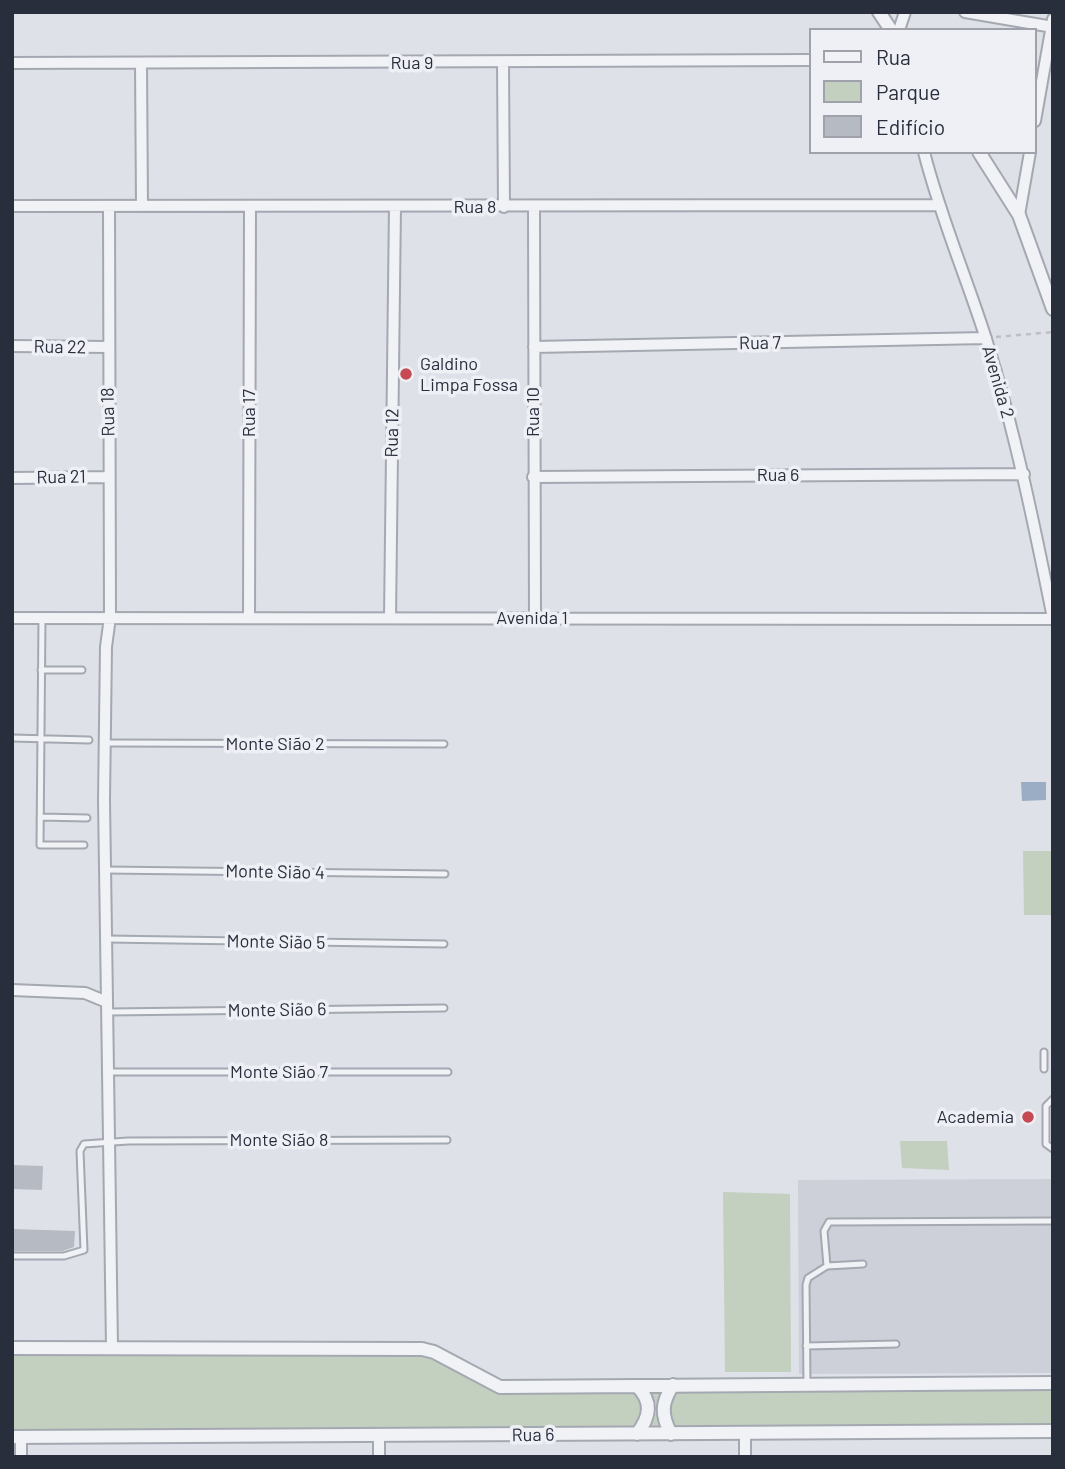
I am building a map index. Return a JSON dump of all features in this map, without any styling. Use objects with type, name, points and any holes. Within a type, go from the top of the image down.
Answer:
[{"type":"street","points":[[879,12],[890,28]]},
{"type":"street","points":[[965,12],[1052,24],[1037,110]]},
{"type":"street","name":"Rua 9","points":[[12,63],[810,60]]},
{"type":"street","points":[[141,63],[142,206]]},
{"type":"street","points":[[503,63],[504,207]]},
{"type":"street","name":"Avenida 2","points":[[924,154],[937,205],[986,338],[1024,474],[1053,619]]},
{"type":"street","points":[[980,154],[1019,215],[1053,309]]},
{"type":"street","points":[[1019,215],[1030,154]]},
{"type":"street","name":"Rua 8","points":[[12,206],[534,208],[937,205]]},
{"type":"street","name":"Rua 18","points":[[109,206],[110,617],[105,743],[112,1348]]},
{"type":"street","name":"Rua 12","points":[[390,618],[395,206]]},
{"type":"street","name":"Rua 17","points":[[249,618],[250,207]]},
{"type":"street","name":"Rua 10","points":[[534,208],[535,617]]},
{"type":"street","name":"Rua 7","points":[[534,347],[986,338]]},
{"type":"street","name":"Rua 22","points":[[12,346],[108,347]]},
{"type":"street","name":"Rua 6","points":[[533,477],[1024,474]]},
{"type":"street","name":"Rua 21","points":[[12,478],[109,477]]},
{"type":"street","name":"Avenida 1","points":[[12,618],[1053,619]]},
{"type":"street","points":[[12,990],[86,993],[108,1007]]},
{"type":"street","points":[[12,1348],[422,1349],[446,1358],[500,1387],[1053,1383]]},
{"type":"street","points":[[671,1433],[664,1419],[663,1405],[673,1385]]},
{"type":"street","points":[[637,1433],[647,1420],[649,1407],[646,1395],[638,1386]]},
{"type":"street","name":"Rua 6","points":[[17,1437],[1053,1431]]},
{"type":"street","points":[[745,1457],[746,1433]]},
{"type":"street","points":[[379,1436],[379,1457]]},
{"type":"street","points":[[17,1437],[21,1457]]},
{"type":"lane","points":[[42,618],[40,845],[84,845]]},
{"type":"lane","points":[[41,670],[82,670]]},
{"type":"lane","points":[[12,738],[89,740]]},
{"type":"lane","name":"Monte Sião 2","points":[[105,743],[444,744]]},
{"type":"lane","points":[[40,817],[88,818]]},
{"type":"lane","name":"Monte Sião 4","points":[[106,870],[445,874]]},
{"type":"lane","name":"Monte Sião 5","points":[[107,939],[444,944]]},
{"type":"lane","name":"Monte Sião 6","points":[[108,1007],[444,1008]]},
{"type":"lane","points":[[1044,1052],[1044,1069]]},
{"type":"lane","name":"Monte Sião 7","points":[[110,1072],[448,1072]]},
{"type":"lane","points":[[1053,1099],[1046,1106],[1046,1144],[1053,1149]]},
{"type":"lane","name":"Monte Sião 8","points":[[12,1256],[65,1256],[84,1250],[86,1244],[80,1148],[83,1144],[447,1140]]},
{"type":"lane","points":[[827,1266],[824,1231],[829,1222],[834,1220],[1053,1221]]},
{"type":"lane","points":[[807,1384],[808,1278],[827,1266],[863,1264]]},
{"type":"lane","points":[[806,1346],[896,1344]]},
{"type":"path","points":[[986,338],[1053,332]]},
{"type":"shaded area","points":[[1053,1179],[1053,1373],[799,1374],[798,1180]]},
{"type":"green space","points":[[1023,851],[1053,851],[1053,915],[1024,915]]},
{"type":"green space","points":[[900,1141],[947,1141],[949,1170],[902,1168]]},
{"type":"green space","points":[[723,1192],[790,1194],[791,1372],[725,1372]]},
{"type":"green space","points":[[425,1354],[499,1390],[1053,1387],[1053,1435],[12,1439],[12,1355]]},
{"type":"water","points":[[1021,782],[1046,782],[1046,800],[1022,801]]},
{"type":"building","points":[[12,1165],[43,1166],[42,1190],[12,1189]]},
{"type":"building","points":[[12,1229],[75,1231],[74,1247],[63,1251],[12,1251]]},
{"type":"place","name":"Galdino Limpa Fossa","points":[[406,374]]},
{"type":"place","name":"Academia","points":[[1028,1117]]}]
